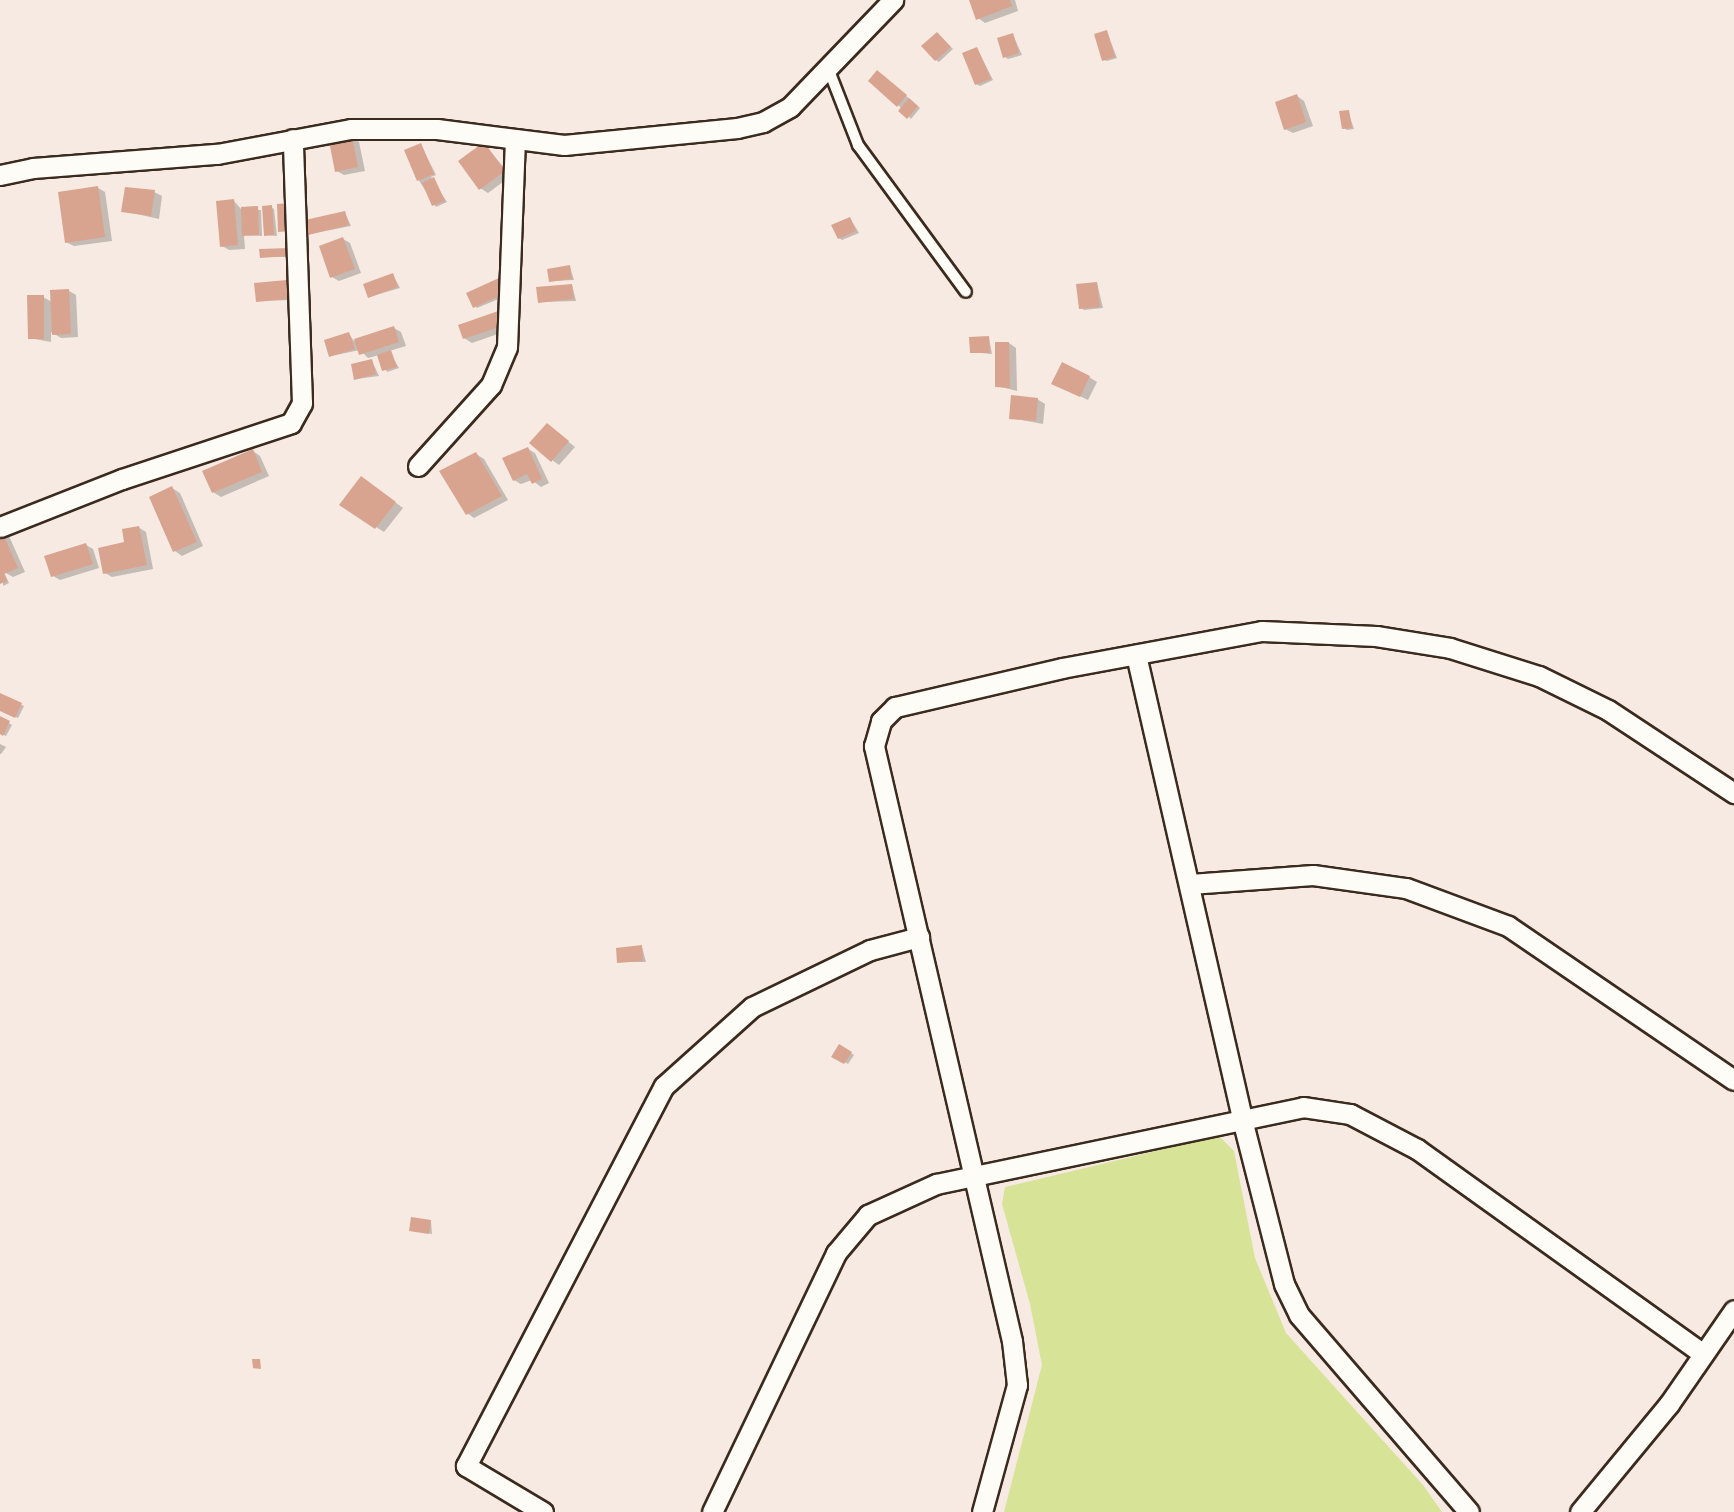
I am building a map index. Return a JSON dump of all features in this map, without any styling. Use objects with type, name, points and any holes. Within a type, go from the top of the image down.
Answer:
[{"type":"street","points":[[0,175],[33,167],[217,154],[351,129],[437,129],[564,145],[763,122],[790,107],[893,0]]},
{"type":"street","points":[[0,527],[122,479],[291,423],[302,403],[293,139]]},
{"type":"street","points":[[418,466],[491,385],[507,347],[515,139]]},
{"type":"street","points":[[982,1512],[1017,1385],[1012,1341],[874,746],[881,721],[895,707],[1262,631],[1376,636],[1450,648],[1538,676],[1608,710],[1734,793]]},
{"type":"street","points":[[1136,655],[1242,1119],[1284,1284],[1299,1315],[1469,1512]]},
{"type":"street","points":[[1190,884],[1313,875],[1406,888],[1508,926],[1734,1080]]},
{"type":"street","points":[[543,1512],[466,1466],[664,1086],[752,1007],[870,950],[919,937]]},
{"type":"street","points":[[712,1512],[836,1253],[868,1215],[936,1184],[1303,1107],[1350,1114],[1417,1149],[1703,1354]]},
{"type":"street","points":[[1580,1512],[1669,1404],[1734,1311]]},
{"type":"lane","points":[[828,68],[858,145],[965,292]]},
{"type":"green space","points":[[1219,1136],[1234,1151],[1255,1258],[1286,1333],[1423,1485],[1442,1512],[1004,1512],[1042,1365],[1030,1304],[1002,1204],[1005,1187]]},
{"type":"building","points":[[969,0],[1010,0],[1012,6],[976,20]]},
{"type":"building","points":[[1107,30],[1115,57],[1102,61],[1094,34]]},
{"type":"building","points":[[937,32],[951,47],[935,61],[921,46]]},
{"type":"building","points":[[1013,33],[1019,53],[1003,58],[997,38]]},
{"type":"building","points":[[977,47],[991,79],[975,85],[962,53]]},
{"type":"building","points":[[877,70],[907,95],[897,107],[868,81]]},
{"type":"building","points":[[1297,94],[1306,122],[1284,130],[1275,102]]},
{"type":"building","points":[[909,98],[918,106],[907,119],[898,111]]},
{"type":"building","points":[[1349,110],[1352,128],[1342,129],[1339,111]]},
{"type":"building","points":[[352,136],[358,167],[335,172],[329,141]]},
{"type":"building","points":[[484,142],[505,171],[479,190],[458,161]]},
{"type":"building","points":[[421,143],[434,174],[417,181],[404,150]]},
{"type":"building","points":[[434,177],[445,201],[432,206],[422,183]]},
{"type":"building","points":[[98,186],[105,237],[65,243],[58,192]]},
{"type":"building","points":[[125,187],[155,190],[151,216],[121,212]]},
{"type":"building","points":[[234,199],[238,245],[220,247],[216,201]]},
{"type":"building","points":[[290,203],[291,231],[278,232],[277,204]]},
{"type":"building","points":[[272,205],[274,235],[264,236],[262,206]]},
{"type":"building","points":[[258,206],[259,235],[242,236],[241,207]]},
{"type":"building","points":[[345,211],[349,225],[308,235],[305,220]]},
{"type":"building","points":[[850,217],[856,231],[838,239],[831,225]]},
{"type":"building","points":[[343,237],[355,269],[330,278],[319,246]]},
{"type":"building","points":[[289,248],[289,256],[260,258],[259,249]]},
{"type":"building","points":[[570,265],[572,279],[549,282],[547,269]]},
{"type":"building","points":[[393,273],[398,287],[368,298],[363,284]]},
{"type":"building","points":[[499,278],[506,293],[473,308],[466,293]]},
{"type":"building","points":[[287,280],[289,299],[256,302],[254,283]]},
{"type":"building","points":[[1097,282],[1100,307],[1079,309],[1076,284]]},
{"type":"building","points":[[572,284],[574,299],[538,303],[536,287]]},
{"type":"building","points":[[69,289],[71,334],[52,335],[50,290]]},
{"type":"building","points":[[27,295],[44,295],[44,339],[28,339]]},
{"type":"building","points":[[504,309],[509,324],[463,339],[458,325]]},
{"type":"building","points":[[394,326],[399,342],[359,355],[354,339]]},
{"type":"building","points":[[349,332],[355,349],[329,357],[324,340]]},
{"type":"building","points":[[989,336],[990,353],[970,353],[969,337]]},
{"type":"building","points":[[995,342],[1009,342],[1010,388],[995,387]]},
{"type":"building","points":[[391,350],[397,367],[382,371],[377,355]]},
{"type":"building","points":[[372,359],[376,374],[354,380],[351,364]]},
{"type":"building","points":[[1062,362],[1090,376],[1080,397],[1051,384]]},
{"type":"building","points":[[1011,395],[1038,398],[1036,421],[1009,419]]},
{"type":"building","points":[[547,423],[569,441],[551,462],[529,443]]},
{"type":"building","points":[[528,447],[542,479],[532,484],[527,474],[513,481],[502,458]]},
{"type":"building","points":[[253,449],[262,472],[212,493],[202,471]]},
{"type":"building","points":[[476,452],[502,496],[466,515],[439,471]]},
{"type":"building","points":[[361,476],[396,502],[375,529],[339,505]]},
{"type":"building","points":[[172,486],[197,542],[173,552],[149,497]]},
{"type":"building","points":[[139,526],[147,565],[103,574],[98,548],[124,542],[122,529]]},
{"type":"building","points":[[0,527],[18,568],[4,574],[7,581],[0,584]]},
{"type":"building","points":[[86,543],[93,564],[51,577],[44,556]]},
{"type":"building","points":[[0,693],[22,703],[15,718],[0,711]]},
{"type":"building","points":[[0,716],[10,721],[3,736],[0,734]]},
{"type":"building","points":[[642,945],[643,961],[617,963],[616,948]]},
{"type":"building","points":[[839,1044],[852,1052],[844,1064],[831,1057]]},
{"type":"building","points":[[411,1217],[431,1220],[429,1234],[409,1231]]},
{"type":"building","points":[[252,1359],[260,1359],[261,1369],[253,1368]]}]
